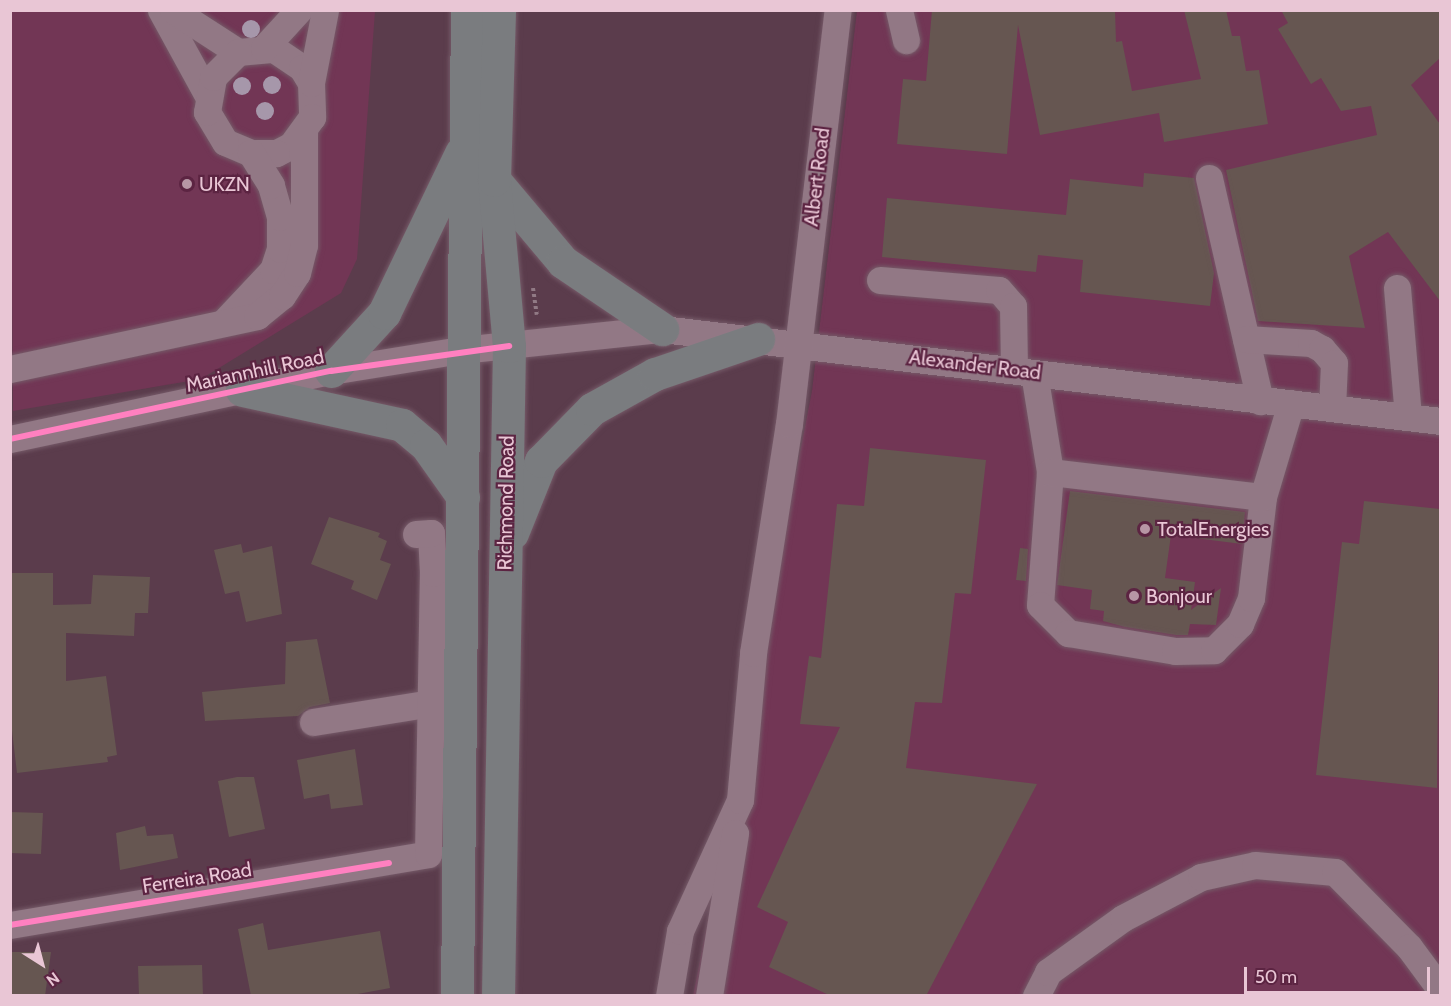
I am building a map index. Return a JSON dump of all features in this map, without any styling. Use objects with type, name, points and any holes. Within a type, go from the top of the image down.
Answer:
[{"type":"highway","points":[[458,996],[463,497],[461,350],[467,10]]},
{"type":"highway","name":"Richmond Road","points":[[498,996],[508,346],[495,180],[499,10]]},
{"type":"highway","points":[[332,371],[384,313],[466,141]]},
{"type":"highway","points":[[495,180],[563,262],[662,329]]},
{"type":"highway","points":[[505,551],[541,461],[592,410],[655,374],[758,339]]},
{"type":"highway","points":[[242,390],[402,425],[426,445],[463,497]]},
{"type":"street","points":[[161,10],[207,94],[214,129],[225,142],[251,153],[276,153],[304,132],[312,117],[311,83],[325,10]]},
{"type":"street","points":[[173,10],[251,50],[290,56],[311,83]]},
{"type":"street","points":[[207,94],[223,62],[251,50],[299,10]]},
{"type":"street","name":"Albert Road","points":[[709,996],[740,800],[753,653],[776,523],[838,10]]},
{"type":"street","points":[[899,10],[906,39]]},
{"type":"street","points":[[10,369],[257,316],[282,296],[297,273],[304,245],[304,132]]},
{"type":"street","points":[[222,324],[273,270],[280,249],[280,217],[270,185],[251,153]]},
{"type":"street","points":[[1209,178],[1260,401]]},
{"type":"street","points":[[880,280],[999,290],[1013,306],[1024,372],[1050,472],[1040,605],[1068,633],[1175,651],[1214,650],[1240,624],[1251,598],[1263,497],[1291,403]]},
{"type":"street","points":[[1397,288],[1408,417]]},
{"type":"street","name":"Alexander Road","points":[[508,346],[662,329],[796,343],[1440,421]]},
{"type":"street","points":[[1246,339],[1311,343],[1322,349],[1334,363],[1332,408]]},
{"type":"street","name":"Mariannhill Road","points":[[10,439],[332,371],[461,350],[508,346]]},
{"type":"street","points":[[1050,472],[1263,497]]},
{"type":"street","points":[[313,722],[431,703],[431,533],[416,534]]},
{"type":"street","name":"Ferreira Road","points":[[10,925],[389,863],[428,854],[431,703]]},
{"type":"street","points":[[669,996],[680,931],[740,800]]},
{"type":"street","points":[[1036,996],[1048,972],[1123,918],[1201,877],[1255,866],[1335,872],[1409,947],[1440,989]]},
{"type":"shaded area","name":"UKZN","points":[[10,11],[375,11],[357,259],[341,293],[201,379],[13,411]]},
{"type":"shaded area","points":[[857,11],[1440,11],[1440,995],[693,996],[812,391]]},
{"type":"building","points":[[932,10],[1115,10],[1116,42],[1122,41],[1132,91],[1201,79],[1184,10],[1226,10],[1232,36],[1240,36],[1246,71],[1259,70],[1268,124],[1164,142],[1159,113],[1040,135],[1018,25],[1007,154],[897,144],[903,79],[926,81]]},
{"type":"building","points":[[1281,10],[1440,10],[1440,58],[1411,85],[1440,124],[1440,301],[1388,232],[1349,256],[1365,328],[1258,321],[1226,170],[1377,135],[1371,106],[1341,111],[1321,78],[1311,84],[1278,29],[1288,23]]},
{"type":"building","points":[[1144,173],[1194,178],[1214,273],[1210,306],[1080,292],[1083,260],[1038,255],[1036,272],[882,257],[887,198],[1066,215],[1070,179],[1143,187]]},
{"type":"building","points":[[870,448],[986,460],[971,594],[955,593],[942,703],[915,702],[906,768],[1037,784],[926,996],[831,996],[769,967],[788,922],[757,907],[840,727],[800,724],[809,656],[821,658],[837,504],[864,506]]},
{"type":"building","points":[[1070,491],[1245,512],[1242,544],[1171,535],[1165,578],[1195,582],[1191,610],[1221,588],[1216,625],[1190,624],[1188,635],[1125,627],[1103,621],[1104,611],[1090,609],[1092,590],[1057,585]]},
{"type":"building","points":[[1364,501],[1440,509],[1437,788],[1316,775],[1342,542],[1359,544]]},
{"type":"building","points":[[329,517],[380,533],[378,537],[387,541],[380,560],[391,564],[377,600],[351,589],[354,581],[311,564]]},
{"type":"building","points":[[241,544],[243,553],[272,546],[282,614],[246,622],[239,591],[225,594],[214,550]]},
{"type":"building","points":[[1020,548],[1028,549],[1026,581],[1016,580]]},
{"type":"building","points":[[10,573],[53,573],[53,605],[91,604],[93,575],[150,577],[148,613],[135,613],[134,636],[66,633],[66,681],[106,676],[117,755],[107,757],[108,762],[17,773],[10,714]]},
{"type":"building","points":[[317,639],[330,703],[310,707],[298,716],[205,721],[202,692],[285,684],[286,642]]},
{"type":"building","points":[[355,749],[363,805],[331,809],[329,794],[304,799],[297,760]]},
{"type":"building","points":[[237,777],[254,777],[265,829],[229,837],[218,781]]},
{"type":"building","points":[[10,812],[43,813],[41,854],[10,853]]},
{"type":"building","points":[[145,826],[147,836],[173,834],[178,858],[120,870],[116,833]]},
{"type":"building","points":[[263,923],[268,950],[380,931],[390,988],[347,996],[251,996],[238,929]]},
{"type":"building","points":[[10,952],[51,952],[45,996],[10,996]]},
{"type":"building","points":[[202,965],[203,996],[139,996],[138,966]]},
{"type":"cycle path","points":[[10,439],[331,371],[509,346]]},
{"type":"cycle path","points":[[10,925],[389,863]]},
{"type":"place","name":"UKZN","points":[[187,184]]},
{"type":"place","name":"TotalEnergies","points":[[1145,529]]},
{"type":"place","name":"Bonjour","points":[[1134,596]]}]
